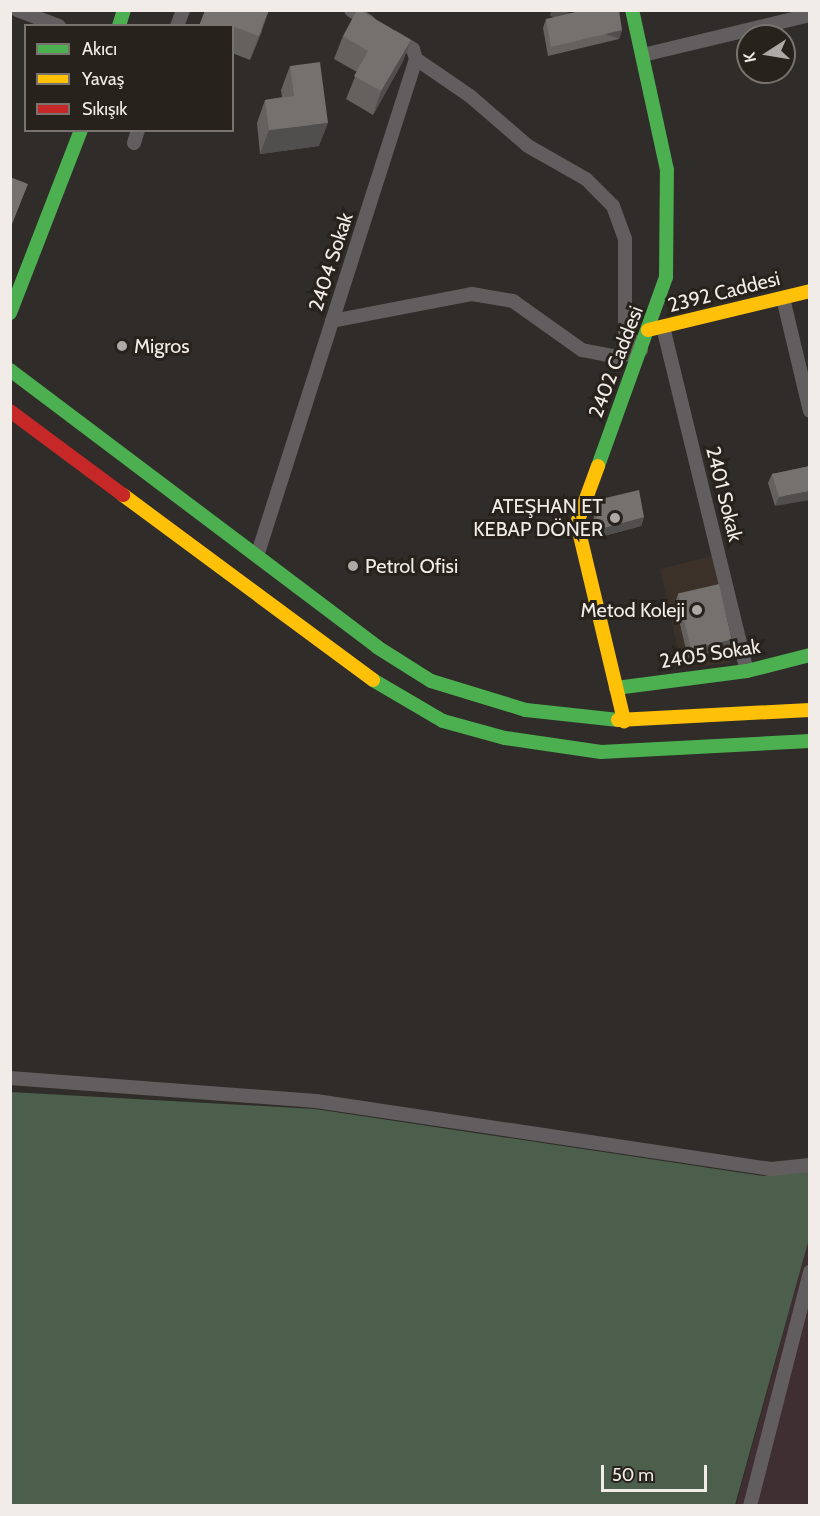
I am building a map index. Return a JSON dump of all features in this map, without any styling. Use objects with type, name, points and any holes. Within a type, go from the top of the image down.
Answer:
[{"type":"main road","name":"2402 Caddesi","points":[[624,721],[577,523],[666,277],[669,186],[632,10]]},
{"type":"main road","points":[[10,313],[80,132]]},
{"type":"main road","name":"2392 Caddesi","points":[[648,330],[810,291]]},
{"type":"main road","points":[[10,370],[257,556],[431,681],[526,710],[624,721],[810,710]]},
{"type":"main road","points":[[10,411],[358,671],[443,721],[505,738],[601,752],[810,741]]},
{"type":"main road","name":"2405 Sokak","points":[[616,688],[747,671],[810,655]]},
{"type":"street","points":[[17,10],[54,24]]},
{"type":"street","points":[[332,321],[472,294],[513,301],[582,350],[618,357],[641,350],[625,331],[625,238],[613,206],[586,179],[528,147],[470,96],[416,59],[413,49],[351,10]]},
{"type":"street","points":[[643,56],[810,15]]},
{"type":"street","name":"2404 Sokak","points":[[257,556],[416,59]]},
{"type":"street","points":[[783,298],[810,411]]},
{"type":"street","name":"2401 Sokak","points":[[663,327],[747,671]]},
{"type":"street","points":[[10,1078],[316,1101],[771,1169],[810,1166]]},
{"type":"street","points":[[750,1506],[810,1272]]},
{"type":"shaded area","name":"Metod Koleji","points":[[712,556],[735,651],[731,663],[682,668],[660,569]]},
{"type":"shaded area","points":[[809,1239],[809,1505],[736,1505]]},
{"type":"green space","points":[[10,1092],[315,1109],[763,1176],[809,1169],[809,1239],[735,1505],[11,1505]]},
{"type":"building","points":[[205,10],[269,10],[259,36],[234,27],[234,24],[200,24]]},
{"type":"building","points":[[357,10],[411,40],[381,91],[354,76],[368,51],[343,36]]},
{"type":"building","points":[[584,10],[619,10],[622,30],[551,47],[546,19]]},
{"type":"building","points":[[320,62],[328,123],[269,130],[265,100],[294,96],[290,66]]},
{"type":"building","points":[[10,177],[28,184],[10,229]]},
{"type":"building","points":[[810,466],[810,491],[779,497],[772,474]]},
{"type":"building","name":"ATEŞHAN ET KEBAP DÖNER","points":[[639,490],[644,517],[596,530],[597,500]]},
{"type":"building","points":[[719,584],[732,640],[691,649],[678,593]]},
{"type":"traffic: fast","points":[[120,24],[124,10]]},
{"type":"traffic: fast","points":[[598,466],[666,277],[667,170],[632,10]]},
{"type":"traffic: fast","points":[[10,313],[80,132]]},
{"type":"traffic: fast","points":[[10,370],[377,647],[431,681],[526,710],[618,720]]},
{"type":"traffic: fast","points":[[616,688],[747,671],[810,655]]},
{"type":"traffic: fast","points":[[373,680],[443,721],[505,738],[601,752],[810,741]]},
{"type":"traffic: slow","points":[[648,330],[810,291]]},
{"type":"traffic: slow","points":[[598,466],[577,523],[624,721]]},
{"type":"traffic: slow","points":[[123,495],[373,680]]},
{"type":"traffic: slow","points":[[618,720],[810,710]]},
{"type":"traffic: jam","points":[[10,411],[123,495]]},
{"type":"place","name":"Migros","points":[[122,346]]},
{"type":"place","name":"ATEŞHAN ET KEBAP DÖNER","points":[[615,518]]},
{"type":"place","name":"Petrol Ofisi","points":[[353,566]]},
{"type":"place","name":"Metod Koleji","points":[[697,610]]}]
